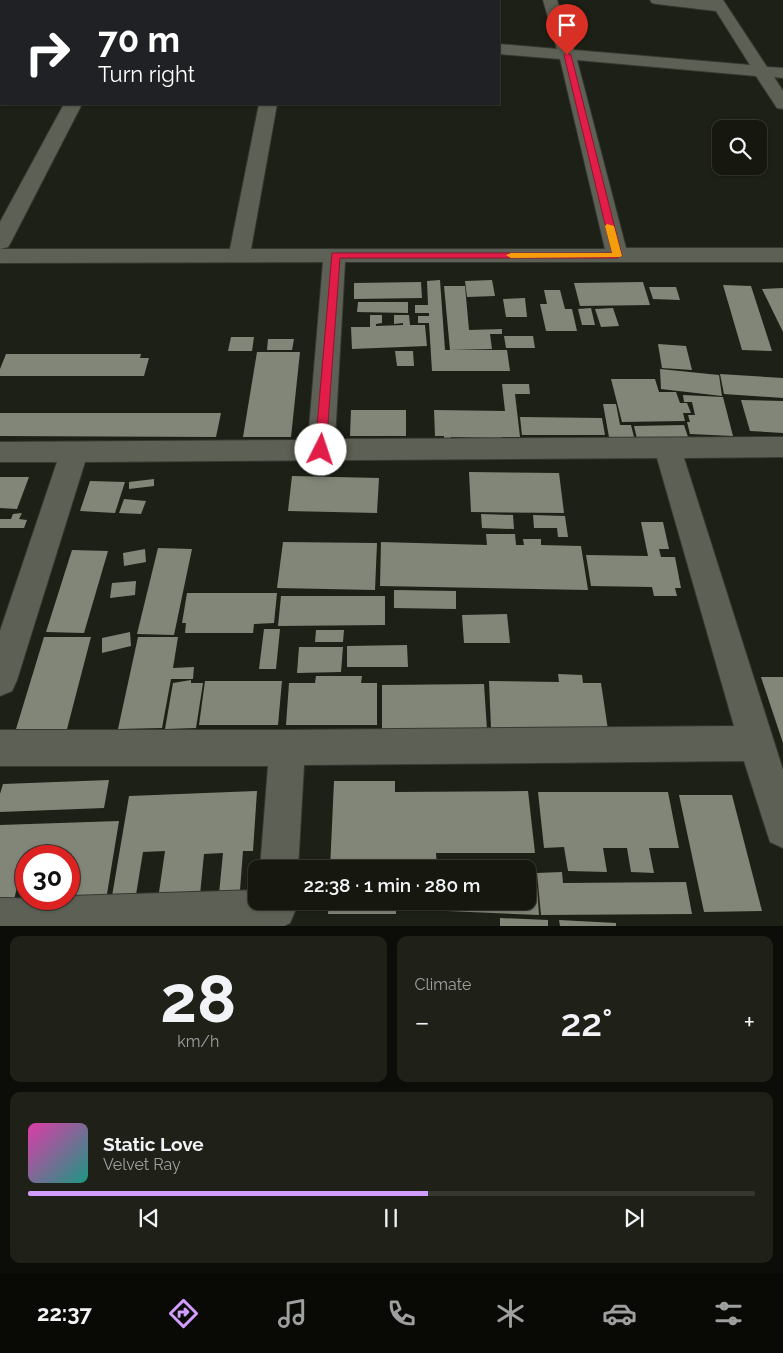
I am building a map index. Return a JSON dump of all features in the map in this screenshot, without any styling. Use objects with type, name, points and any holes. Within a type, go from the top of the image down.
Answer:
[{"type":"street","points":[[550,0],[567,55],[617,256]]},
{"type":"street","points":[[657,0],[718,3],[783,104]]},
{"type":"street","points":[[500,49],[783,73]]},
{"type":"street","points":[[0,242],[72,105]]},
{"type":"street","points":[[239,256],[268,105]]},
{"type":"street","points":[[321,450],[335,255]]},
{"type":"street","points":[[0,256],[783,255]]},
{"type":"street","points":[[0,452],[783,447]]},
{"type":"street","points":[[668,449],[783,829]]},
{"type":"street","points":[[0,680],[74,453]]},
{"type":"street","points":[[0,748],[288,748],[757,743]]},
{"type":"street","points":[[280,860],[288,748]]},
{"type":"street","points":[[0,918],[275,912]]},
{"type":"building","points":[[440,280],[445,350],[507,350],[510,371],[432,371],[429,323],[418,323],[418,316],[429,316],[429,313],[415,313],[415,305],[428,305],[427,281]]},
{"type":"building","points":[[492,280],[495,296],[467,297],[465,281]]},
{"type":"building","points":[[421,282],[422,298],[354,299],[354,283]]},
{"type":"building","points":[[643,282],[650,305],[580,306],[574,283]]},
{"type":"building","points":[[723,285],[751,286],[772,351],[742,350]]},
{"type":"building","points":[[444,286],[465,286],[469,330],[502,329],[502,334],[490,334],[492,349],[450,350]]},
{"type":"building","points":[[649,287],[676,287],[680,300],[653,299]]},
{"type":"building","points":[[783,288],[783,332],[762,289]]},
{"type":"building","points":[[544,290],[560,290],[565,309],[572,309],[577,331],[546,331],[540,304],[547,304]]},
{"type":"building","points":[[525,298],[527,317],[506,317],[503,299]]},
{"type":"building","points":[[358,302],[408,302],[408,313],[357,312]]},
{"type":"building","points":[[591,308],[595,325],[582,325],[578,309]]},
{"type":"building","points":[[613,308],[619,326],[601,327],[595,309]]},
{"type":"building","points":[[370,315],[382,315],[382,323],[376,324],[376,326],[403,325],[403,323],[394,324],[394,315],[409,315],[410,325],[425,325],[427,346],[352,349],[351,327],[370,327]]},
{"type":"building","points":[[504,336],[533,336],[535,348],[506,348]]},
{"type":"building","points":[[231,337],[254,337],[252,351],[228,351]]},
{"type":"building","points":[[268,339],[294,339],[292,350],[267,350]]},
{"type":"building","points":[[658,344],[686,346],[692,370],[662,368]]},
{"type":"building","points":[[395,351],[413,351],[414,366],[397,366]]},
{"type":"building","points":[[257,352],[300,352],[291,437],[243,437]]},
{"type":"building","points":[[6,354],[141,354],[140,358],[149,358],[144,376],[0,376],[0,369]]},
{"type":"building","points":[[660,369],[719,375],[722,396],[661,389]]},
{"type":"building","points":[[720,374],[783,378],[783,398],[724,394]]},
{"type":"building","points":[[611,379],[655,379],[659,392],[676,392],[680,403],[687,403],[691,413],[683,413],[685,421],[622,422]]},
{"type":"building","points":[[502,384],[529,384],[530,394],[515,394],[520,437],[502,437],[503,444],[491,444],[491,438],[451,437],[452,443],[444,443],[444,436],[435,436],[434,410],[505,411]]},
{"type":"building","points":[[683,395],[723,397],[733,436],[690,434],[687,422],[690,422],[688,415],[695,415],[692,402],[684,402]]},
{"type":"building","points":[[741,400],[783,401],[783,433],[750,431]]},
{"type":"building","points":[[603,404],[616,404],[620,425],[631,425],[634,437],[609,437]]},
{"type":"building","points":[[351,410],[406,410],[406,436],[350,436]]},
{"type":"building","points":[[0,413],[221,413],[216,437],[0,436]]},
{"type":"building","points":[[520,417],[602,418],[605,435],[522,435]]},
{"type":"building","points":[[684,425],[688,437],[638,443],[634,426]]},
{"type":"building","points":[[469,472],[559,473],[564,513],[471,512]]},
{"type":"building","points":[[292,476],[379,478],[377,513],[288,511]]},
{"type":"building","points":[[0,477],[29,477],[17,509],[0,508]]},
{"type":"building","points":[[154,479],[154,486],[129,489],[129,482]]},
{"type":"building","points":[[90,481],[125,482],[115,513],[80,511]]},
{"type":"building","points":[[124,499],[146,501],[141,514],[119,513]]},
{"type":"building","points":[[22,513],[19,519],[27,520],[24,528],[0,528],[0,519],[11,519],[13,514]]},
{"type":"building","points":[[481,514],[513,515],[514,529],[482,528]]},
{"type":"building","points":[[533,515],[565,516],[568,537],[558,537],[557,528],[534,528]]},
{"type":"building","points":[[641,522],[663,522],[669,549],[659,549],[661,557],[675,557],[681,588],[675,588],[677,596],[654,596],[652,587],[591,586],[586,555],[648,556]]},
{"type":"building","points":[[486,534],[515,534],[516,545],[524,545],[523,539],[541,539],[541,545],[581,546],[588,590],[380,586],[381,542],[487,545]]},
{"type":"building","points":[[283,542],[377,543],[375,590],[277,588]]},
{"type":"building","points":[[158,548],[192,549],[174,635],[137,634]]},
{"type":"building","points":[[145,549],[146,562],[124,566],[123,553]]},
{"type":"building","points":[[72,550],[108,551],[84,633],[46,632]]},
{"type":"building","points":[[136,581],[135,595],[110,598],[112,583]]},
{"type":"building","points":[[394,590],[456,591],[456,609],[394,608]]},
{"type":"building","points":[[187,593],[277,593],[274,623],[254,624],[253,633],[185,633],[186,623],[182,623]]},
{"type":"building","points":[[281,596],[385,596],[385,625],[278,626]]},
{"type":"building","points":[[507,614],[510,643],[464,643],[462,615]]},
{"type":"building","points":[[264,629],[280,629],[276,669],[259,669]]},
{"type":"building","points":[[316,630],[344,630],[343,642],[315,642]]},
{"type":"building","points":[[130,632],[131,646],[102,653],[102,638]]},
{"type":"building","points":[[44,637],[91,637],[67,729],[16,729]]},
{"type":"building","points":[[138,637],[178,637],[173,668],[194,667],[193,679],[171,679],[162,728],[118,729]]},
{"type":"building","points":[[407,645],[408,667],[347,667],[347,646]]},
{"type":"building","points":[[299,647],[343,647],[341,672],[297,673]]},
{"type":"building","points":[[558,674],[582,675],[583,683],[601,683],[608,730],[491,728],[489,681],[559,682]]},
{"type":"building","points":[[316,676],[362,676],[361,683],[377,683],[377,725],[286,725],[289,683],[315,683]]},
{"type":"building","points":[[761,677],[783,677],[783,743]]},
{"type":"building","points":[[191,680],[191,683],[203,683],[196,728],[165,729],[173,683]]},
{"type":"building","points":[[205,681],[282,681],[278,725],[199,725]]},
{"type":"building","points":[[484,684],[487,730],[382,730],[382,685]]},
{"type":"building","points":[[109,780],[104,808],[0,812],[0,794],[3,784]]},
{"type":"building","points":[[334,781],[395,781],[395,792],[528,791],[535,853],[436,853],[436,860],[330,860]]},
{"type":"building","points":[[257,791],[253,851],[243,851],[239,903],[218,904],[223,853],[204,854],[199,905],[157,906],[165,851],[143,852],[134,907],[110,908],[129,796]]},
{"type":"building","points":[[538,792],[668,792],[679,848],[649,848],[654,873],[631,872],[627,848],[603,848],[607,872],[568,871],[564,847],[544,848]]},
{"type":"building","points":[[679,795],[732,795],[762,911],[704,912]]},
{"type":"building","points":[[119,821],[106,900],[80,900],[80,845],[15,845],[15,896],[13,904],[0,904],[0,825]]},
{"type":"building","points":[[562,872],[563,883],[686,882],[692,914],[541,915],[537,873]]},
{"type":"building","points":[[536,886],[539,915],[424,910],[536,910]]},
{"type":"building","points":[[328,910],[396,910],[396,914],[328,914]]},
{"type":"building","points":[[500,918],[548,920],[548,926],[500,926]]},
{"type":"building","points":[[559,920],[616,923],[616,926],[560,926]]},
{"type":"slow traffic","points":[[511,255],[617,256],[610,226]]},
{"type":"route","points":[[321,450],[335,255],[617,256],[567,55]]}]
